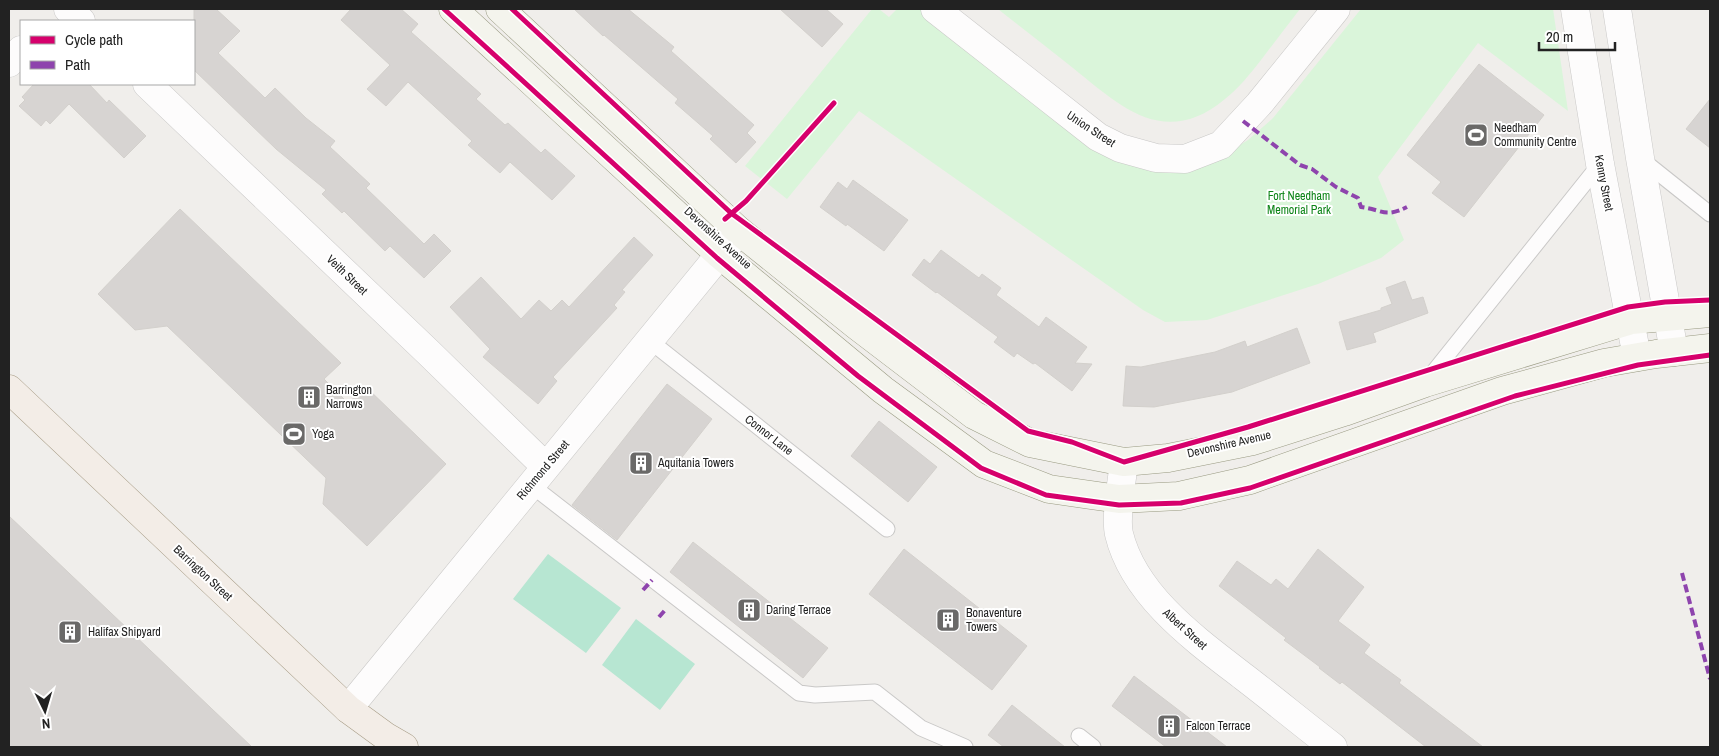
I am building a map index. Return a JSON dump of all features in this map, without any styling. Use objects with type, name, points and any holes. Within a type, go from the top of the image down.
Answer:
[{"type":"main road","name":"Barrington Street","points":[[9,389],[348,709],[404,747]]},
{"type":"street","points":[[49,20],[60,9]]},
{"type":"street","points":[[68,9],[80,20]]},
{"type":"street","name":"Devonshire Avenue","points":[[453,9],[719,254],[883,390],[984,464],[1049,489],[1119,499],[1179,496],[1250,480],[1502,391],[1604,363],[1710,348]]},
{"type":"street","name":"Devonshire Avenue","points":[[500,9],[739,231],[856,325],[974,415],[1030,443],[1124,462],[1168,458],[1253,441],[1344,412],[1425,383],[1631,320],[1710,313]]},
{"type":"street","name":"Union Street","points":[[934,9],[1098,136],[1120,148],[1156,158],[1185,159],[1221,145],[1259,104],[1336,9]]},
{"type":"street","name":"Kenny Street","points":[[1574,9],[1600,164],[1637,357]]},
{"type":"street","points":[[1618,9],[1640,158],[1674,352]]},
{"type":"street","points":[[9,62],[20,51]]},
{"type":"street","name":"Veith Street","points":[[148,85],[430,353],[538,476]]},
{"type":"street","points":[[1600,164],[1640,158]]},
{"type":"street","name":"Richmond Street","points":[[348,709],[739,231]]},
{"type":"street","name":"Albert Street","points":[[1124,462],[1119,499],[1119,533],[1131,565],[1160,606],[1191,636],[1333,747]]},
{"type":"lane","points":[[1640,158],[1710,214]]},
{"type":"lane","points":[[1425,383],[1600,164]]},
{"type":"lane","name":"Connor Lane","points":[[650,341],[887,529]]},
{"type":"lane","points":[[538,476],[798,693],[815,695],[875,692],[921,728],[964,747]]},
{"type":"lane","points":[[1079,736],[1093,747]]},
{"type":"green space","name":"Fort Needham Memorial Park","points":[[872,9],[879,9],[889,17],[897,9],[920,9],[1078,131],[1222,156],[1248,140],[1273,118],[1361,9],[1553,9],[1568,111],[1478,43],[1378,177],[1404,240],[1381,258],[1318,284],[1207,320],[1165,322],[1143,310],[859,111],[787,199],[745,166]]},
{"type":"green space","points":[[998,9],[1300,9],[1248,76],[1225,99],[1203,114],[1183,121],[1163,121],[1144,117],[1126,108]]},
{"type":"green space","points":[[548,554],[621,608],[586,653],[513,599]]},
{"type":"green space","points":[[636,619],[695,664],[660,710],[602,665]]},
{"type":"building","points":[[194,9],[216,9],[240,31],[218,53],[265,98],[275,88],[306,118],[335,141],[330,147],[370,184],[366,188],[424,244],[434,234],[451,251],[424,278],[390,246],[385,251],[344,211],[342,213],[322,194],[326,190],[276,149],[195,71]]},
{"type":"building","points":[[351,9],[401,9],[418,24],[411,32],[481,94],[476,99],[505,125],[508,123],[541,153],[545,149],[575,176],[552,200],[510,162],[500,173],[468,145],[472,141],[408,82],[386,106],[367,89],[390,65],[341,20]]},
{"type":"building","points":[[574,9],[628,9],[674,47],[671,51],[754,125],[747,133],[756,142],[736,163],[710,139],[713,136],[675,103],[678,99]]},
{"type":"building","points":[[780,9],[826,9],[843,24],[822,47]]},
{"type":"building","name":"Needham Community Centre","points":[[1479,64],[1544,115],[1464,217],[1432,193],[1441,182],[1407,155]]},
{"type":"building","points":[[33,85],[90,85],[107,103],[109,100],[146,136],[124,158],[69,104],[50,124],[46,120],[41,126],[19,106],[25,100],[22,97]]},
{"type":"building","points":[[1710,99],[1710,148],[1686,129]]},
{"type":"building","points":[[853,180],[908,220],[884,251],[820,207],[838,182],[847,189]]},
{"type":"building","name":"Barrington Narrows","points":[[180,209],[341,363],[324,379],[348,403],[366,387],[446,464],[367,546],[323,504],[326,478],[167,326],[135,330],[98,294]]},
{"type":"building","points":[[634,237],[653,255],[622,290],[625,292],[614,305],[617,308],[553,377],[557,381],[538,404],[483,357],[490,349],[450,307],[481,277],[521,319],[539,300],[551,311],[562,300],[569,307]]},
{"type":"building","points":[[941,250],[979,278],[982,274],[1001,288],[996,295],[1039,327],[1046,317],[1087,347],[1075,363],[1092,364],[1072,391],[1035,363],[1033,364],[1017,353],[1014,357],[994,342],[998,337],[912,275],[924,259],[930,264]]},
{"type":"building","points":[[1405,281],[1412,300],[1423,297],[1428,313],[1373,333],[1376,342],[1347,350],[1339,322],[1381,310],[1381,308],[1392,304],[1386,288]]},
{"type":"building","points":[[1297,328],[1310,363],[1232,392],[1154,407],[1123,406],[1126,366],[1141,367],[1215,352],[1245,341],[1247,347]]},
{"type":"building","name":"Aquitania Towers","points":[[667,384],[712,419],[617,540],[572,505]]},
{"type":"building","points":[[879,421],[937,467],[908,502],[851,456]]},
{"type":"building","name":"Halifax Shipyard","points":[[9,516],[252,747],[9,747]]},
{"type":"building","name":"Daring Terrace","points":[[693,542],[828,648],[803,678],[670,572]]},
{"type":"building","name":"Bonaventure Towers","points":[[904,549],[1027,646],[992,690],[869,594]]},
{"type":"building","points":[[1318,549],[1364,587],[1338,621],[1370,645],[1364,653],[1401,680],[1399,683],[1483,747],[1426,747],[1342,682],[1340,684],[1319,668],[1284,640],[1286,638],[1219,586],[1237,561],[1271,585],[1276,579],[1288,589]]},
{"type":"building","name":"Falcon Terrace","points":[[1134,676],[1227,747],[1166,747],[1112,706]]},
{"type":"building","points":[[1012,705],[1065,747],[1004,747],[988,735]]},
{"type":"marked path","points":[[1243,121],[1300,165],[1312,169],[1336,187],[1358,198],[1361,207],[1389,213],[1407,207]]},
{"type":"marked path","points":[[1682,573],[1710,679]]},
{"type":"marked path","points":[[643,590],[652,580]]},
{"type":"marked path","points":[[659,617],[666,609]]},
{"type":"cycle path","points":[[444,9],[717,258],[858,376],[981,468],[1046,495],[1119,505],[1181,503],[1250,488],[1515,396],[1638,365],[1710,355]]},
{"type":"cycle path","points":[[512,9],[731,213],[1028,431],[1072,442],[1124,462],[1248,427],[1628,307],[1665,302],[1710,300]]},
{"type":"cycle path","points":[[725,219],[746,201],[834,103]]},
{"type":"place","name":"Needham Community Centre","points":[[1476,135]]},
{"type":"place","name":"Barrington Narrows","points":[[309,397]]},
{"type":"place","name":"Yoga","points":[[294,434]]},
{"type":"place","name":"Aquitania Towers","points":[[641,463]]},
{"type":"place","name":"Daring Terrace","points":[[749,610]]},
{"type":"place","name":"Bonaventure Towers","points":[[948,620]]},
{"type":"place","name":"Halifax Shipyard","points":[[70,632]]},
{"type":"place","name":"Falcon Terrace","points":[[1169,726]]}]
